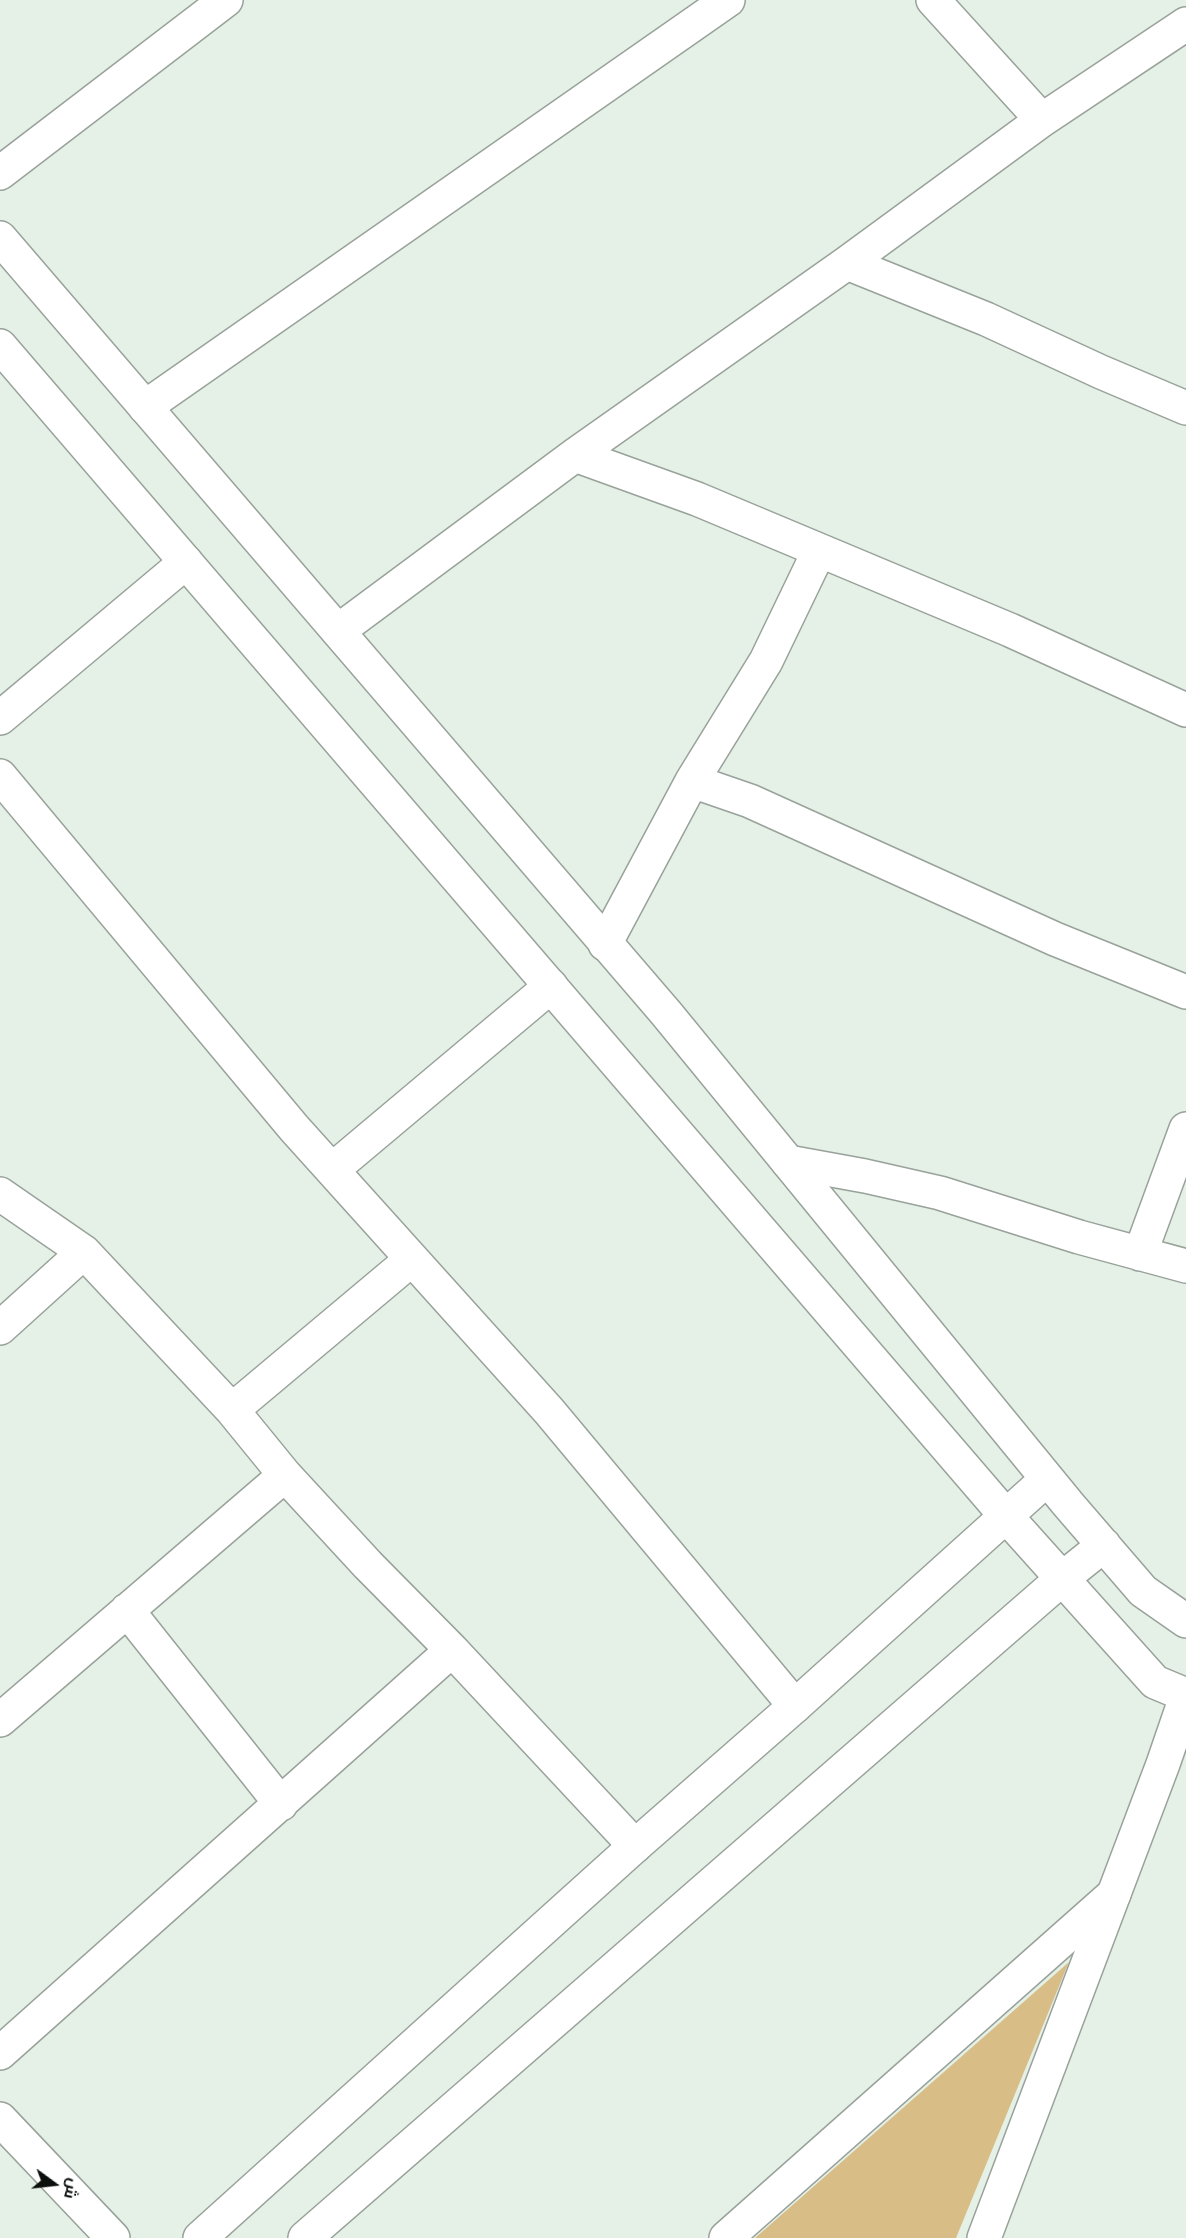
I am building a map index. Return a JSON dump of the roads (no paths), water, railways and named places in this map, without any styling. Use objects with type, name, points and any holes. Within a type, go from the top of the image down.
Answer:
[{"type":"street","points":[[145,407],[728,0]]},
{"type":"street","points":[[933,0],[1042,120]]},
{"type":"street","points":[[0,173],[221,1]]},
{"type":"street","points":[[338,632],[575,454],[847,262],[1042,120],[1186,24]]},
{"type":"street","points":[[0,238],[605,944],[788,1162],[1047,1479],[1143,1591],[1186,1621]]},
{"type":"street","points":[[847,262],[986,318],[1101,372],[1186,408]]},
{"type":"street","points":[[0,346],[1006,1516],[1155,1682],[1186,1696],[1163,1764],[984,2238]]},
{"type":"street","points":[[575,454],[697,499],[1010,630],[1186,710]]},
{"type":"street","points":[[605,944],[692,781],[766,661],[819,551]]},
{"type":"street","points":[[0,718],[186,562]]},
{"type":"street","points":[[0,776],[294,1128],[549,1412],[795,1706]]},
{"type":"street","points":[[692,781],[750,801],[843,841],[993,912],[1186,992]]},
{"type":"street","points":[[332,1170],[551,986]]},
{"type":"street","points":[[1140,1254],[1186,1129]]},
{"type":"street","points":[[788,1162],[940,1193],[1047,1228],[1186,1266]]},
{"type":"street","points":[[0,1194],[84,1252],[232,1410],[285,1475],[368,1565],[452,1650],[635,1846]]},
{"type":"street","points":[[0,1328],[84,1252]]},
{"type":"street","points":[[232,1410],[412,1259]]},
{"type":"street","points":[[0,1720],[285,1475]]},
{"type":"street","points":[[200,2238],[1047,1479]]},
{"type":"street","points":[[305,2238],[1062,1578],[1104,1545]]},
{"type":"street","points":[[127,1610],[281,1804]]},
{"type":"street","points":[[0,2053],[452,1650]]},
{"type":"street","points":[[726,2238],[1114,1894]]},
{"type":"street","points":[[0,2119],[113,2238]]}]
